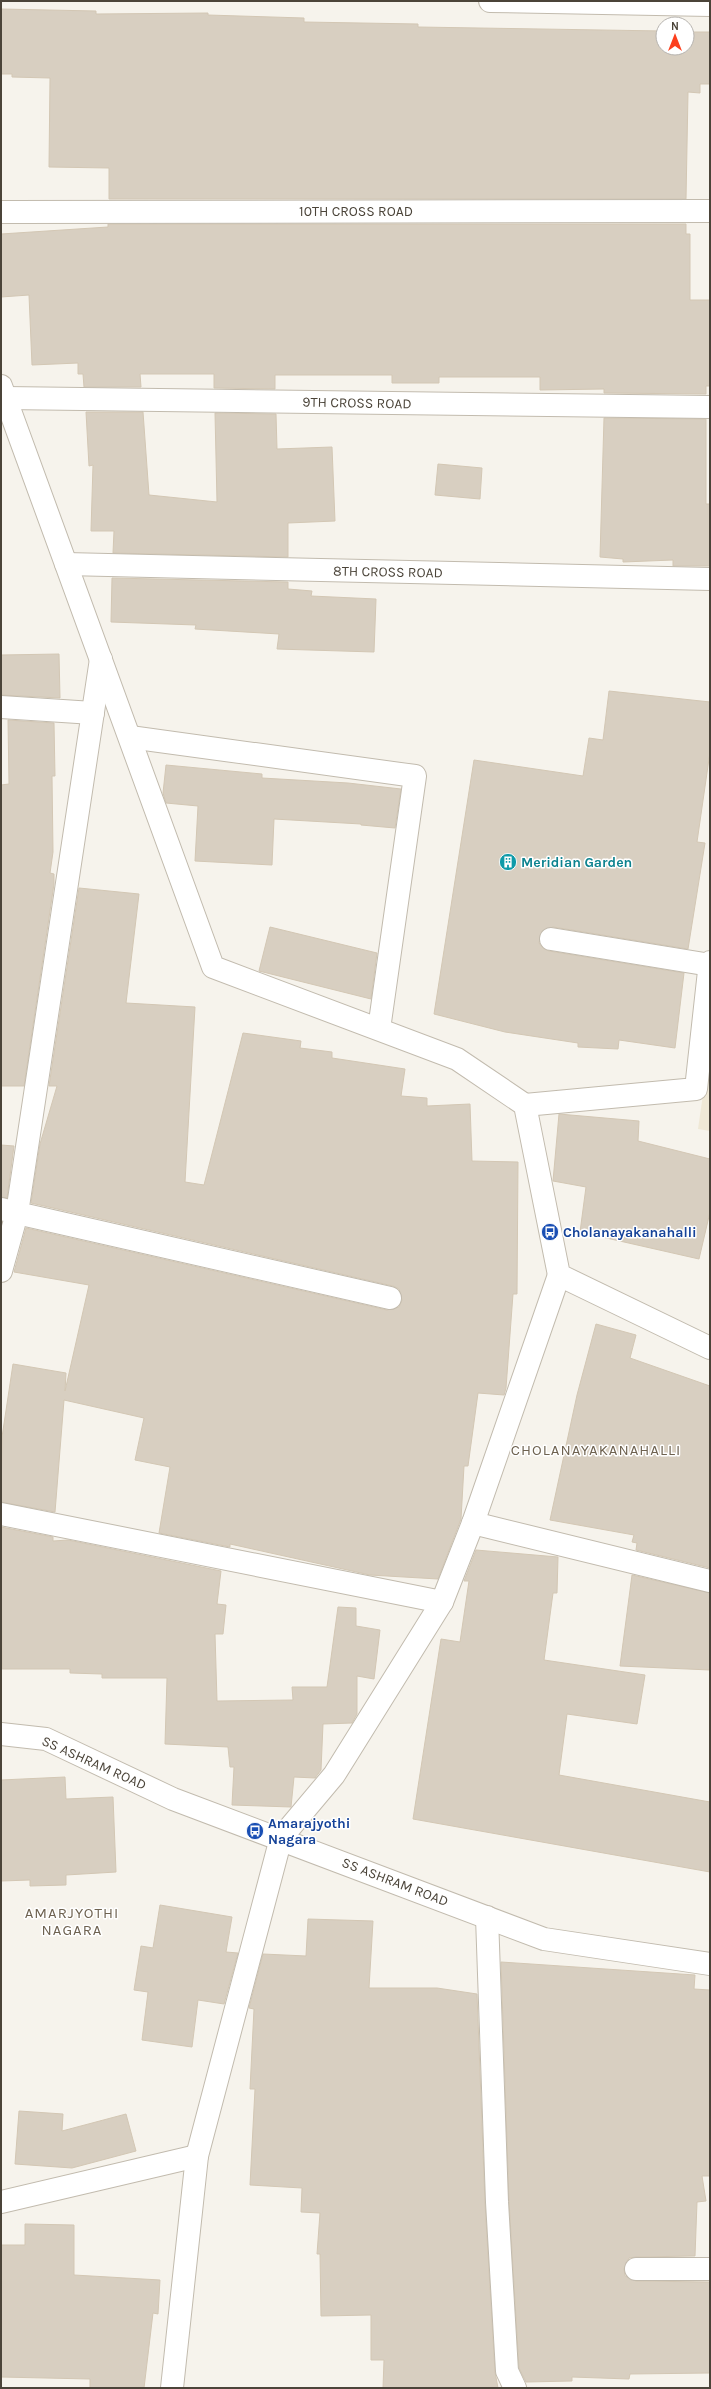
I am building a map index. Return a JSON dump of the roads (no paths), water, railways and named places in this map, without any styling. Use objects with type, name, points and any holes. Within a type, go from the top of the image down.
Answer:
[{"type":"street","points":[[490,1],[710,5]]},
{"type":"street","name":"10TH CROSS ROAD","points":[[1,212],[710,211]]},
{"type":"street","points":[[3,392],[213,967],[457,1059],[525,1105],[696,1089],[710,962]]},
{"type":"street","name":"9TH CROSS ROAD","points":[[3,392],[710,408]]},
{"type":"street","name":"8TH CROSS ROAD","points":[[66,564],[710,579]]},
{"type":"street","points":[[1,1271],[9,1211],[101,657]]},
{"type":"street","points":[[1,707],[92,713]]},
{"type":"street","points":[[130,737],[414,776],[379,1029]]},
{"type":"street","points":[[551,939],[710,965]]},
{"type":"street","points":[[172,2388],[197,2156],[281,1838],[334,1775],[442,1602],[473,1523],[559,1275],[525,1105]]},
{"type":"street","points":[[9,1211],[390,1298]]},
{"type":"street","points":[[559,1275],[710,1348]]},
{"type":"street","points":[[1,1514],[442,1602]]},
{"type":"street","points":[[473,1523],[710,1581]]},
{"type":"street","name":"SS ASHRAM ROAD","points":[[1,1734],[46,1738],[173,1799],[255,1831],[281,1838],[544,1939],[710,1964]]},
{"type":"street","points":[[487,1917],[497,2202],[507,2371],[515,2388]]},
{"type":"street","points":[[1,2202],[197,2156]]},
{"type":"street","points":[[636,2269],[710,2269]]},
{"type":"place","name":"Meridian Garden","points":[[508,862]]},
{"type":"place","name":"Cholanayakanahalli","points":[[550,1232]]},
{"type":"place","name":"Amarajyothi Nagara","points":[[255,1831]]},
{"type":"district","name":"CHOLANAYAKANAHALLI","points":[[596,1450]]},
{"type":"district","name":"AMARJYOTHI NAGARA","points":[[72,1922]]}]
